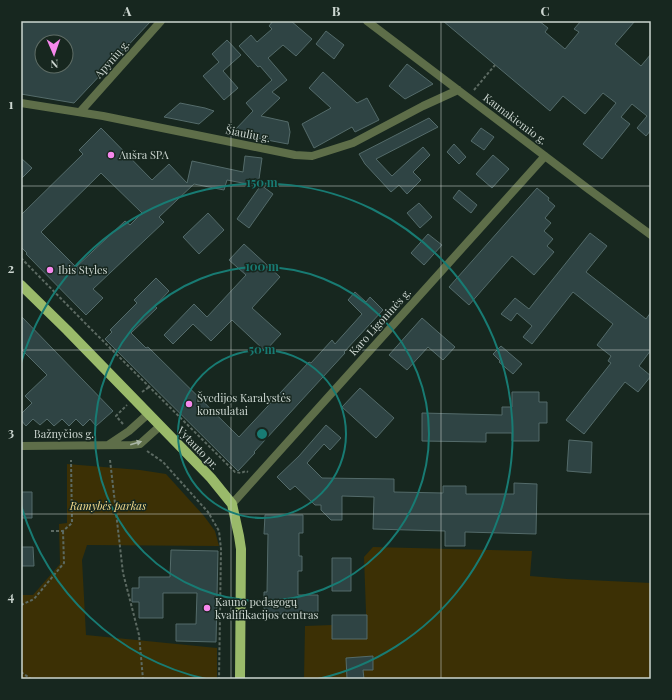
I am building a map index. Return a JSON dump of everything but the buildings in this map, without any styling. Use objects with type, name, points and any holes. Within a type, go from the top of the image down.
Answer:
[{"type":"main road","name":"Vytauto pr.","points":[[21,285],[67,330],[211,478],[232,504],[241,549],[240,679]]},
{"type":"street","name":"Apynių g.","points":[[80,112],[161,21]]},
{"type":"street","name":"Kaunakiemio g.","points":[[367,21],[651,235]]},
{"type":"street","name":"Šiaulių g.","points":[[21,103],[80,112],[295,155],[312,156],[353,143],[423,106],[458,90]]},
{"type":"street","name":"Karo Ligoninės g.","points":[[232,504],[545,156]]},
{"type":"street","name":"Bažnyčios g.","points":[[107,445],[129,431],[148,414]]},
{"type":"street","name":"Bažnyčios g.","points":[[21,446],[140,444],[160,426]]},
{"type":"path","points":[[468,97],[495,65]]},
{"type":"path","points":[[21,258],[235,472],[240,473],[246,470],[254,479]]},
{"type":"path","points":[[148,452],[163,462],[208,512],[219,531],[221,549],[219,679]]},
{"type":"path","points":[[51,531],[63,531],[72,523],[71,460]]},
{"type":"path","points":[[110,460],[123,572],[139,635],[143,679]]},
{"type":"path","points":[[21,605],[34,599],[64,563],[63,531]]},
{"type":"path","points":[[21,672],[31,679]]},
{"type":"green space","name":"Ramybės parkas","points":[[67,464],[140,470],[166,474],[204,516],[215,531],[219,546],[87,545],[82,560],[86,635],[217,648],[217,679],[21,679],[21,595],[33,595],[60,564],[59,524],[67,523]]},
{"type":"green space","points":[[373,547],[532,551],[530,576],[651,583],[651,679],[304,679],[305,626],[332,625],[333,639],[367,639],[364,557]]},
{"type":"place","name":"Aušra SPA","points":[[111,155]]},
{"type":"place","name":"Ibis Styles","points":[[50,270]]},
{"type":"place","name":"Švedijos Karalystės konsulatai","points":[[189,404]]},
{"type":"place","name":"Kauno pedagogų kvalifikacijos centras","points":[[207,608]]}]
